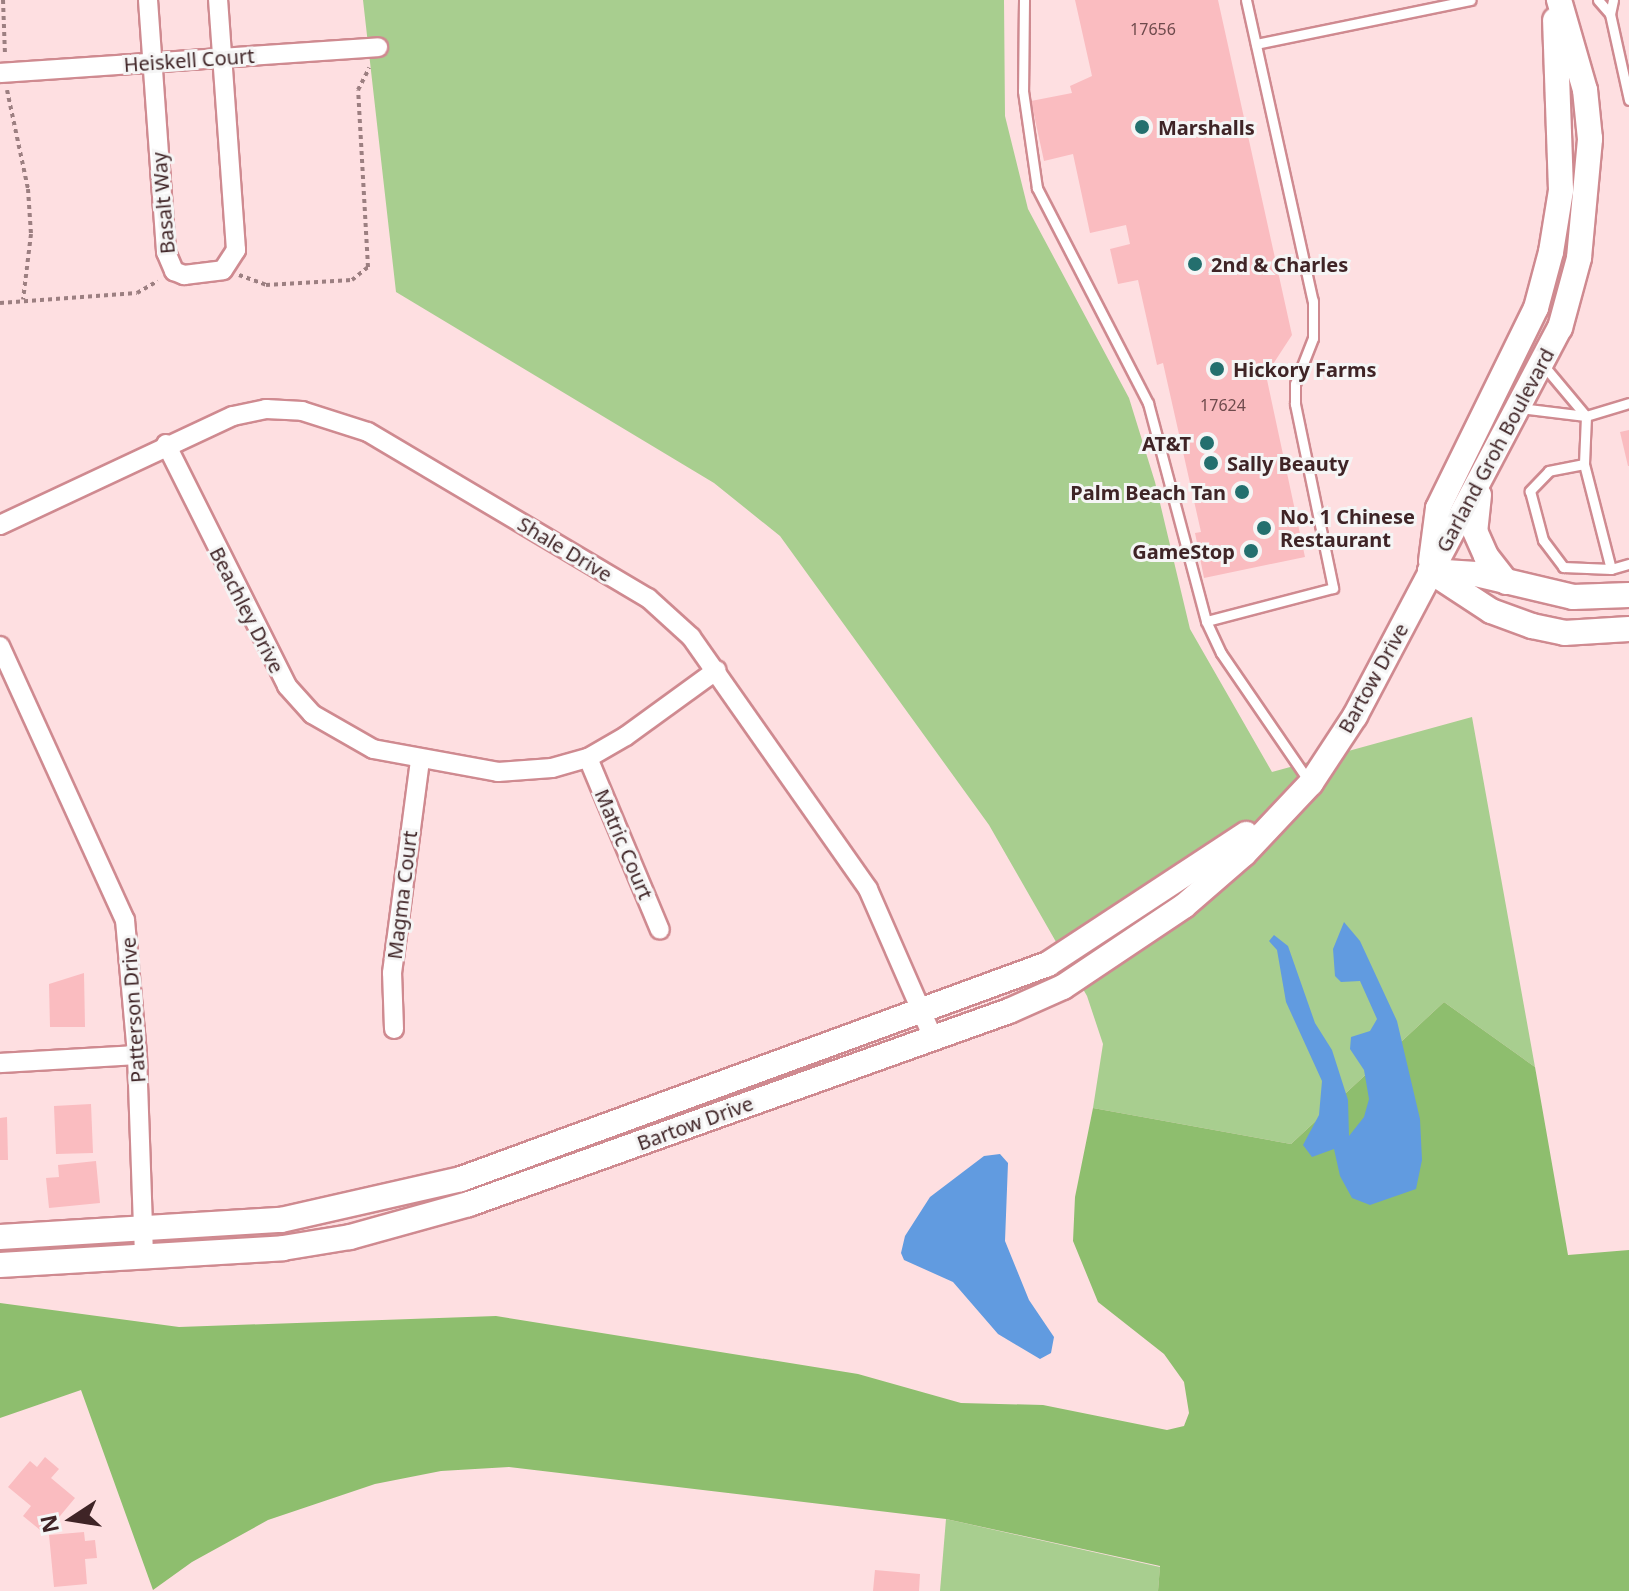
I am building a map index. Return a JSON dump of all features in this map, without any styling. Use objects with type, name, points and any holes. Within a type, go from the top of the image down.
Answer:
[{"type":"street","name":"Basalt Way","points":[[148,0],[166,252],[174,271],[212,274],[227,267]]},
{"type":"street","points":[[218,0],[236,250],[227,267]]},
{"type":"street","name":"Garland Groh Boulevard","points":[[1430,571],[1483,483],[1560,328],[1588,196],[1585,90],[1557,0]]},
{"type":"street","name":"Garland Groh Boulevard","points":[[1430,571],[1438,508],[1536,308],[1551,252],[1561,190],[1557,0]]},
{"type":"street","name":"Heiskell Court","points":[[3,73],[378,47]]},
{"type":"street","name":"Shale Drive","points":[[0,525],[166,444],[233,416],[266,409],[337,418],[648,598],[691,637],[868,889],[933,1038]]},
{"type":"street","name":"Beachley Drive","points":[[166,444],[265,652],[287,686],[312,714],[343,735],[420,761],[522,773],[588,758],[717,670]]},
{"type":"street","points":[[1483,483],[1473,514],[1475,531],[1486,556],[1506,582]]},
{"type":"street","name":"Garland Groh Boulevard","points":[[1430,571],[1506,582],[1573,597],[1629,595]]},
{"type":"street","name":"Garland Groh Boulevard","points":[[1430,571],[1491,611],[1532,626],[1564,633],[1629,629]]},
{"type":"street","name":"Bartow Drive","points":[[0,1265],[283,1248],[411,1221],[933,1038],[1063,987],[1120,953],[1244,854],[1311,783],[1366,698],[1430,571]]},
{"type":"street","name":"Patterson Drive","points":[[0,646],[7,678],[125,920],[137,1055],[146,1227],[144,1257]]},
{"type":"street","name":"Matric Court","points":[[588,758],[660,930]]},
{"type":"street","name":"Magma Court","points":[[394,1029],[392,973],[420,761]]},
{"type":"street","name":"Bartow Drive","points":[[0,1237],[281,1220],[401,1196],[998,985],[1075,948],[1232,845],[1311,783]]},
{"type":"street","points":[[0,1063],[137,1055]]},
{"type":"lane","points":[[1024,0],[1023,91],[1037,188],[1148,403],[1206,621],[1244,689],[1311,783]]},
{"type":"lane","points":[[1206,621],[1333,588],[1295,404],[1295,384],[1313,338],[1313,301],[1246,0]]},
{"type":"lane","points":[[1256,44],[1471,0]]},
{"type":"lane","points":[[1598,0],[1610,14]]},
{"type":"lane","points":[[1613,0],[1610,14],[1629,100]]},
{"type":"lane","points":[[1542,364],[1586,416],[1584,464],[1611,569]]},
{"type":"lane","points":[[1520,408],[1586,416],[1629,403]]},
{"type":"lane","points":[[1584,464],[1549,471],[1530,491],[1543,540],[1563,567],[1611,569],[1629,564]]},
{"type":"path","points":[[3,0],[3,73],[28,189],[31,234],[23,300]]},
{"type":"path","points":[[227,267],[266,285],[363,275],[368,244],[358,90],[378,47]]},
{"type":"path","points":[[0,303],[137,293],[174,271]]},
{"type":"green space","points":[[363,0],[1004,0],[1005,116],[1028,209],[1129,398],[1155,482],[1190,629],[1272,772],[1472,717],[1535,1067],[1444,1002],[1291,1144],[1093,1108],[1103,1044],[1087,996],[989,825],[780,536],[714,483],[396,292]]},
{"type":"green space","points":[[1444,1002],[1535,1067],[1568,1255],[1629,1250],[1629,1591],[1158,1591],[1160,1566],[946,1519],[509,1467],[441,1471],[375,1484],[268,1520],[192,1562],[153,1590],[81,1390],[0,1418],[0,1303],[179,1327],[496,1316],[858,1374],[961,1403],[1043,1405],[1167,1430],[1184,1426],[1189,1413],[1184,1382],[1164,1354],[1098,1302],[1073,1241],[1075,1197],[1093,1108],[1291,1144]]},
{"type":"green space","points":[[946,1519],[1160,1567],[1158,1591],[940,1591]]},
{"type":"water","points":[[1344,922],[1360,941],[1397,1021],[1420,1119],[1422,1160],[1416,1189],[1370,1205],[1352,1198],[1340,1176],[1334,1149],[1312,1157],[1303,1145],[1319,1115],[1322,1081],[1286,1002],[1277,950],[1269,941],[1274,935],[1288,946],[1315,1023],[1332,1050],[1348,1100],[1349,1136],[1364,1117],[1369,1099],[1364,1070],[1350,1049],[1351,1037],[1370,1031],[1377,1019],[1360,981],[1341,982],[1335,976],[1333,949]]},
{"type":"water","points":[[1000,1154],[1008,1163],[1005,1241],[1029,1300],[1054,1337],[1051,1353],[1040,1359],[998,1334],[953,1282],[904,1260],[901,1253],[905,1236],[930,1197],[984,1156]]},
{"type":"building","points":[[1075,0],[1218,0],[1292,335],[1266,375],[1305,557],[1204,578],[1195,533],[1201,532],[1163,363],[1157,365],[1138,280],[1118,284],[1110,249],[1130,244],[1126,225],[1090,233],[1073,154],[1044,161],[1031,101],[1072,93],[1070,86],[1092,76]]},
{"type":"building","points":[[1629,430],[1629,466],[1628,466],[1620,432]]},
{"type":"building","points":[[84,973],[85,1027],[50,1027],[49,984]]},
{"type":"building","points":[[91,1104],[93,1153],[56,1154],[54,1106]]},
{"type":"building","points":[[7,1117],[8,1160],[0,1160],[0,1118]]},
{"type":"building","points":[[96,1161],[100,1203],[49,1208],[46,1178],[59,1177],[58,1165]]},
{"type":"building","points":[[45,1457],[59,1469],[51,1478],[75,1498],[45,1534],[23,1516],[31,1506],[8,1487],[30,1461],[37,1467]]},
{"type":"building","points":[[84,1532],[85,1541],[95,1540],[97,1558],[85,1559],[87,1584],[54,1587],[49,1535]]},
{"type":"building","points":[[875,1570],[920,1574],[919,1591],[873,1591]]},
{"type":"place","name":"Marshalls","points":[[1142,127]]},
{"type":"place","name":"2nd & Charles","points":[[1195,264]]},
{"type":"place","name":"Hickory Farms","points":[[1217,369]]},
{"type":"place","name":"AT&T","points":[[1207,443]]},
{"type":"place","name":"Sally Beauty","points":[[1211,463]]},
{"type":"place","name":"Palm Beach Tan","points":[[1242,492]]},
{"type":"place","name":"No. 1 Chinese Restaurant","points":[[1264,528]]},
{"type":"place","name":"GameStop","points":[[1251,551]]}]
